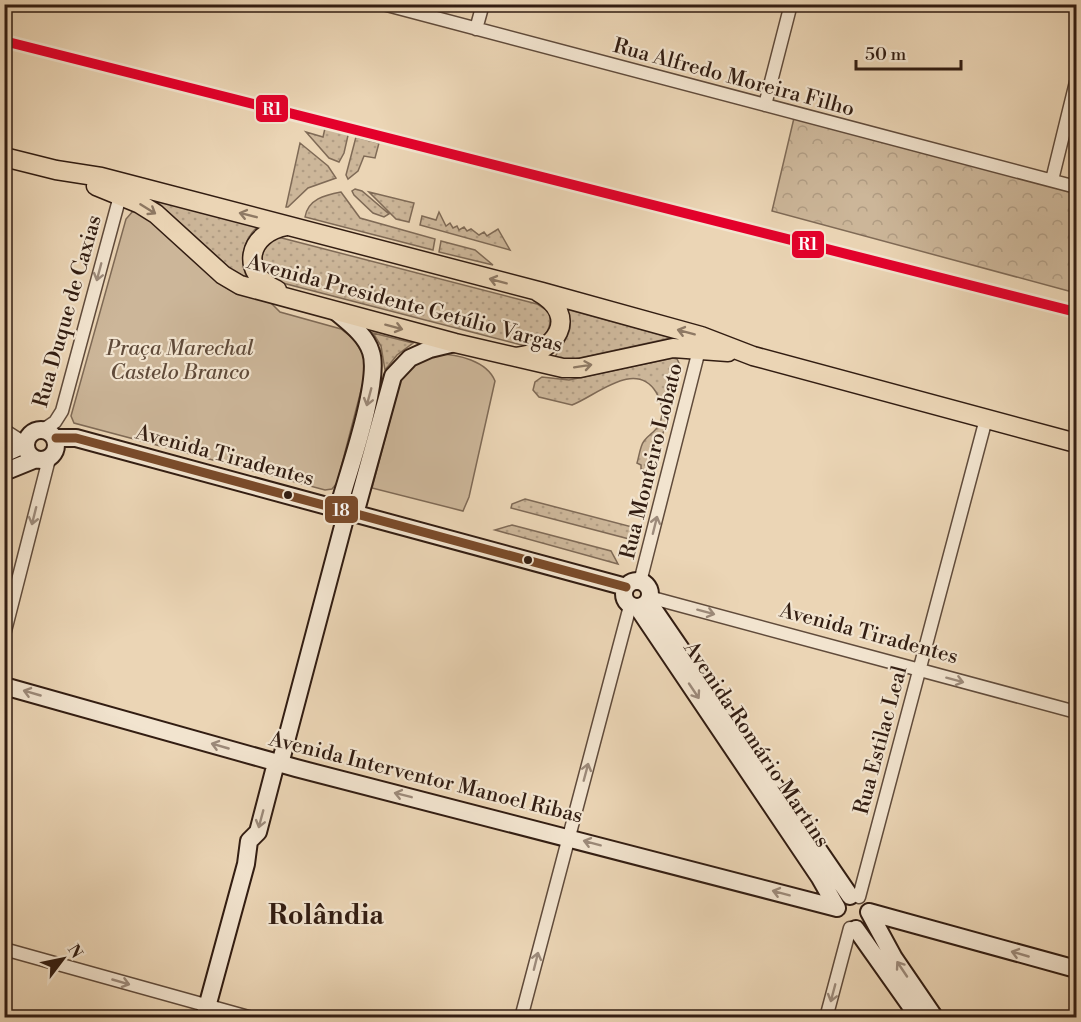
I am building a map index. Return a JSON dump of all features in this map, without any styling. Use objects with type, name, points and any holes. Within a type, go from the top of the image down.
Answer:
[{"type":"main road","name":"Avenida Presidente Getúlio Vargas","points":[[4,157],[56,170],[101,177],[534,290],[701,336],[741,352],[1077,443]]},
{"type":"main road","name":"Avenida Presidente Getúlio Vargas","points":[[56,170],[120,196],[156,214],[230,280],[249,288],[308,304],[455,343],[563,368],[580,368],[655,350],[741,352]]},
{"type":"main road","points":[[288,225],[275,228],[262,236],[253,254],[254,270],[266,285],[308,304]]},
{"type":"main road","points":[[512,357],[541,351],[552,343],[559,331],[560,321],[557,310],[550,300],[534,290]]},
{"type":"street","name":"Rua Alfredo Moreira Filho","points":[[382,4],[1077,187]]},
{"type":"street","points":[[477,29],[483,4]]},
{"type":"street","points":[[765,105],[791,4]]},
{"type":"street","points":[[1052,180],[1077,82]]},
{"type":"street","name":"Rua Duque de Caxias","points":[[49,434],[62,411],[120,196]]},
{"type":"street","points":[[335,311],[358,330],[372,352],[374,377],[347,511]]},
{"type":"street","points":[[210,1012],[246,864],[249,841],[258,832],[347,511],[393,376],[410,358],[430,349],[455,343]]},
{"type":"street","name":"Rua Monteiro Lobato","points":[[633,584],[699,350]]},
{"type":"street","name":"Rua Estilac Leal","points":[[849,901],[918,671],[986,419]]},
{"type":"street","points":[[4,430],[26,444]]},
{"type":"street","points":[[4,472],[42,459],[55,453],[49,434],[29,436],[26,444],[27,451],[42,459]]},
{"type":"street","name":"Avenida Tiradentes","points":[[49,434],[76,438],[347,511],[633,584]]},
{"type":"street","points":[[4,454],[26,444]]},
{"type":"street","points":[[4,635],[42,459]]},
{"type":"street","points":[[521,1017],[568,837],[641,603],[624,597],[633,584]]},
{"type":"street","name":"Avenida Romário Martins","points":[[633,584],[649,590],[641,603],[849,901]]},
{"type":"street","name":"Avenida Tiradentes","points":[[641,603],[1077,712]]},
{"type":"street","name":"Avenida Interventor Manoel Ribas","points":[[4,686],[278,763],[568,837],[849,901]]},
{"type":"street","points":[[869,912],[868,919],[853,928],[846,927],[837,914],[849,901],[869,912],[1077,969]]},
{"type":"street","points":[[869,912],[894,958],[935,1017]]},
{"type":"street","points":[[826,1017],[853,928]]},
{"type":"street","points":[[853,928],[919,1017]]},
{"type":"street","points":[[4,949],[210,1012],[252,1017]]},
{"type":"green space","points":[[794,118],[1076,193],[1076,293],[772,211]]},
{"type":"green space","points":[[326,124],[349,131],[344,153],[339,162],[329,158],[306,132],[323,137]]},
{"type":"green space","points":[[356,137],[379,143],[375,158],[364,156],[358,171],[348,179],[346,175]]},
{"type":"green space","points":[[300,143],[328,166],[336,178],[308,188],[286,207]]},
{"type":"green space","points":[[355,189],[362,191],[389,214],[384,217],[373,213],[354,195],[352,191]]},
{"type":"green space","points":[[341,192],[360,218],[435,239],[433,250],[305,217],[313,202],[323,196]]},
{"type":"green space","points":[[369,192],[414,203],[409,222],[396,219]]},
{"type":"green space","points":[[154,199],[258,226],[249,237],[244,250],[243,264],[247,278],[233,271]]},
{"type":"green space","name":"Praça Marechal Castelo Branco","points":[[133,211],[138,211],[269,301],[280,312],[341,329],[354,339],[364,356],[365,375],[337,483],[332,489],[325,490],[74,423],[71,416],[126,219]]},
{"type":"green space","points":[[439,212],[446,226],[450,223],[453,228],[457,226],[459,230],[464,227],[467,231],[471,229],[479,235],[484,232],[487,236],[498,229],[510,250],[420,225],[422,216],[436,220]]},
{"type":"green space","points":[[278,237],[537,304],[549,312],[550,324],[543,337],[529,347],[275,281],[267,273],[262,254],[266,243]]},
{"type":"green space","points":[[441,241],[475,250],[493,265],[439,252]]},
{"type":"green space","points":[[566,309],[671,338],[561,362],[555,357],[570,329]]},
{"type":"green space","points":[[373,333],[413,343],[397,355],[385,370],[381,346]]},
{"type":"green space","points":[[437,354],[454,355],[471,360],[486,368],[495,381],[469,497],[463,511],[372,488],[402,375],[411,364]]},
{"type":"green space","points":[[677,359],[681,367],[652,474],[641,469],[641,465],[637,463],[643,443],[658,426],[662,415],[658,396],[647,383],[637,379],[627,379],[572,405],[539,397],[533,390],[535,382],[542,377],[569,380]]},
{"type":"green space","points":[[525,499],[636,528],[633,540],[511,508],[512,504]]},
{"type":"green space","points":[[512,525],[611,551],[618,564],[495,530]]},
{"type":"transit line","name":"R1","points":[[4,41],[1076,312]]},
{"type":"transit line","name":"18","points":[[56,438],[76,438],[626,587]]},
{"type":"district","name":"Rolândia","points":[[326,915]]}]
